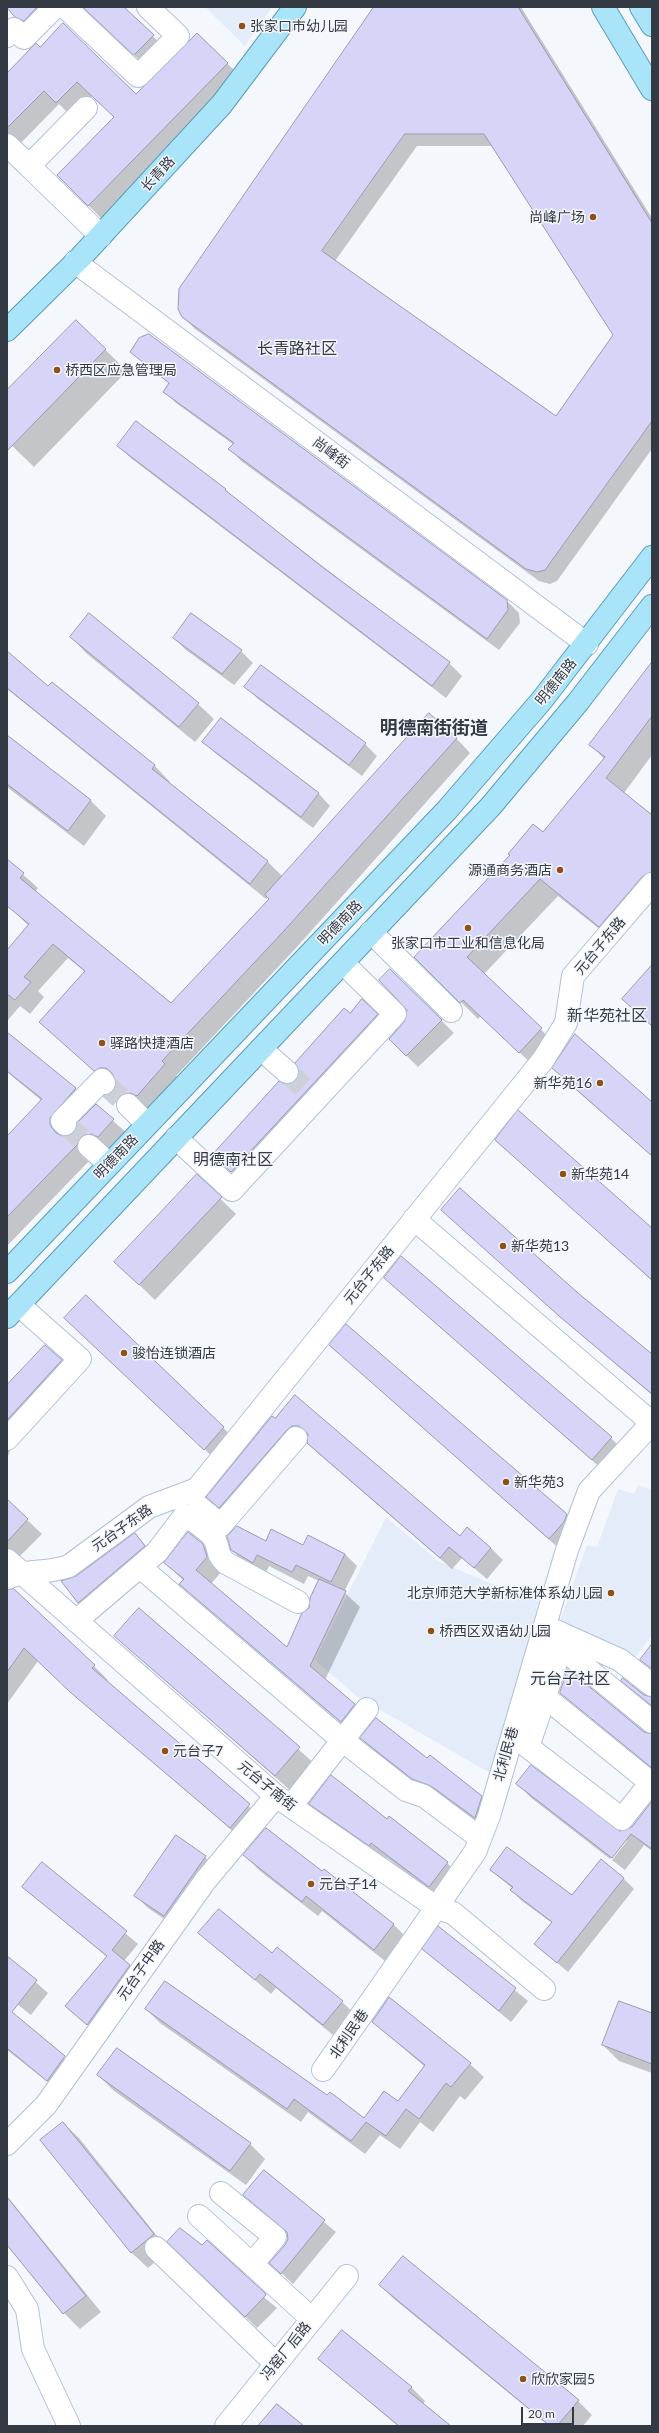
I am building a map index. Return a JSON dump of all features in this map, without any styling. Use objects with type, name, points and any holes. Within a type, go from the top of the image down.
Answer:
[{"type":"main road","name":"长青路","points":[[7,330],[100,236],[222,104],[295,7]]},
{"type":"main road","points":[[603,7],[652,89]]},
{"type":"main road","points":[[642,7],[652,25]]},
{"type":"main road","name":"明德南路","points":[[7,1272],[447,810],[499,751],[587,644],[652,557]]},
{"type":"main road","name":"明德南路","points":[[13,1311],[491,806],[578,702],[652,606]]},
{"type":"main road","points":[[447,810],[470,828]]},
{"type":"street","points":[[9,29],[24,38],[55,7]]},
{"type":"street","points":[[65,7],[138,76],[178,36],[148,7]]},
{"type":"street","points":[[29,166],[86,108]]},
{"type":"street","points":[[7,145],[100,236]]},
{"type":"street","name":"尚峰街","points":[[75,262],[587,644]]},
{"type":"street","name":"元台子东路","points":[[12,1570],[56,1571],[69,1566],[149,1507],[179,1504],[206,1480],[543,1060],[566,1023],[573,976],[652,884]]},
{"type":"street","points":[[372,932],[451,1011]]},
{"type":"street","points":[[176,1138],[232,1190],[314,1097],[395,1014],[342,963]]},
{"type":"street","points":[[261,1048],[287,1072]]},
{"type":"street","points":[[65,1124],[62,1121],[102,1080],[104,1083]]},
{"type":"street","points":[[128,1105],[147,1124]]},
{"type":"street","points":[[89,1146],[109,1164]]},
{"type":"street","points":[[414,1219],[652,1423]]},
{"type":"street","points":[[7,1439],[80,1360],[13,1311]]},
{"type":"street","name":"北利民巷","points":[[323,2070],[438,1908],[475,1852],[489,1816],[567,1550],[589,1491],[652,1423]]},
{"type":"street","points":[[179,1504],[221,1525],[296,1438]]},
{"type":"street","points":[[76,1621],[158,1552],[179,1504]]},
{"type":"street","points":[[179,1504],[215,1541],[219,1556],[226,1563],[298,1602]]},
{"type":"street","points":[[140,1568],[342,1740],[406,1790],[424,1796],[480,1838]]},
{"type":"street","name":"元台子南街","points":[[12,1570],[76,1621],[284,1801],[438,1908],[453,1913],[544,1989]]},
{"type":"street","points":[[543,1629],[561,1647],[652,1722]]},
{"type":"street","points":[[543,1629],[620,1660],[652,1686]]},
{"type":"street","points":[[545,1697],[651,1782],[622,1820],[528,1747],[561,1647]]},
{"type":"street","name":"元台子中路","points":[[7,2144],[46,2105],[204,1881],[284,1801],[342,1740],[367,1710]]},
{"type":"street","points":[[221,2193],[275,2237],[252,2264]]},
{"type":"street","points":[[199,2216],[312,2319]]},
{"type":"street","points":[[156,2248],[276,2364]]},
{"type":"street","name":"冯窑厂后路","points":[[226,2426],[347,2276]]},
{"type":"street","points":[[7,2277],[27,2309],[33,2349],[69,2426]]},
{"type":"shaded area","name":"张家口市幼儿园","points":[[205,7],[272,7],[245,46]]},
{"type":"shaded area","name":"北京师范大学新标准体系幼儿园","points":[[638,1485],[652,1490],[652,1635],[631,1663],[558,1627],[587,1545],[597,1547],[618,1489],[634,1494]]},
{"type":"shaded area","name":"桥西区双语幼儿园","points":[[386,1517],[438,1561],[487,1582],[539,1601],[492,1774],[358,1697],[315,1660]]},
{"type":"building","points":[[7,7],[37,7],[24,21],[15,17]]},
{"type":"building","points":[[83,7],[124,7],[154,35],[134,55]]},
{"type":"building","points":[[374,7],[518,7],[652,223],[652,421],[545,570],[537,572],[526,569],[182,317],[178,309],[179,289]],"holes":[[[405,134],[484,134],[613,335],[556,416],[322,251]]]},
{"type":"building","points":[[63,23],[136,94],[197,33],[228,63],[88,206],[57,175],[114,117],[77,82],[56,103],[44,91],[7,128],[7,73],[36,43],[40,47]]},
{"type":"building","name":"桥西区应急管理局","points":[[76,320],[106,349],[7,451],[7,390]]},
{"type":"building","points":[[149,334],[507,600],[508,610],[487,639],[228,449],[234,443],[163,392],[169,383],[130,352],[139,338]]},
{"type":"building","points":[[136,421],[226,489],[225,490],[321,566],[450,662],[432,686],[117,446]]},
{"type":"building","points":[[89,613],[199,703],[179,727],[70,637]]},
{"type":"building","points":[[191,613],[242,650],[222,674],[173,638]]},
{"type":"building","points":[[7,651],[48,686],[52,682],[155,765],[152,769],[268,861],[250,884],[7,688]]},
{"type":"building","points":[[652,662],[652,716],[606,778],[652,815],[652,872],[643,876],[599,927],[540,879],[467,957],[542,1028],[519,1053],[463,1000],[460,1003],[414,957],[510,855],[508,854],[533,824],[543,832],[605,757],[589,745]]},
{"type":"building","points":[[261,665],[366,743],[349,765],[244,687]]},
{"type":"building","points":[[429,713],[457,738],[282,933],[162,1061],[165,1064],[137,1096],[131,1093],[122,1095],[115,1089],[116,1082],[112,1073],[106,1068],[100,1068],[94,1071],[39,1022],[85,971],[53,944],[24,977],[31,982],[15,1000],[7,994],[7,950],[29,924],[7,906],[7,859],[24,873],[20,878],[171,1003],[269,899],[265,895]]},
{"type":"building","points":[[221,718],[319,793],[301,817],[202,742]]},
{"type":"building","points":[[7,735],[91,800],[68,831],[7,784]]},
{"type":"building","points":[[652,965],[652,1026],[622,999]]},
{"type":"building","points":[[390,969],[442,1020],[406,1056],[389,1039],[404,1022],[407,1010],[379,980]]},
{"type":"building","points":[[362,999],[378,1014],[231,1172],[212,1155],[279,1081],[285,1084],[296,1081],[299,1074],[295,1063],[344,1008],[350,1013]]},
{"type":"building","points":[[7,1032],[76,1088],[50,1118],[50,1125],[56,1133],[62,1136],[74,1133],[77,1123],[96,1104],[114,1119],[98,1137],[91,1134],[80,1137],[77,1145],[7,1217],[7,1136],[42,1099],[7,1071]]},
{"type":"building","name":"新华苑16","points":[[575,1034],[652,1102],[652,1156],[552,1068]]},
{"type":"building","name":"新华苑14","points":[[518,1110],[652,1228],[652,1280],[495,1140]]},
{"type":"building","points":[[197,1174],[222,1197],[139,1285],[114,1262]]},
{"type":"building","points":[[460,1188],[578,1293],[652,1354],[652,1394],[559,1316],[441,1210]]},
{"type":"building","points":[[401,1256],[612,1437],[592,1460],[384,1278]]},
{"type":"building","name":"骏怡连锁酒店","points":[[86,1295],[224,1427],[204,1450],[64,1318]]},
{"type":"building","points":[[346,1324],[567,1514],[564,1522],[549,1539],[329,1345]]},
{"type":"building","points":[[45,1345],[62,1360],[7,1420],[7,1385]]},
{"type":"building","points":[[295,1395],[460,1536],[467,1527],[491,1548],[474,1568],[449,1547],[440,1558],[307,1443],[308,1434],[299,1426],[292,1426],[287,1430],[219,1508],[206,1497],[272,1416],[275,1418]]},
{"type":"building","points":[[7,1499],[28,1519],[7,1542]]},
{"type":"building","points":[[237,1526],[266,1541],[271,1529],[303,1545],[308,1535],[345,1554],[331,1582],[296,1565],[292,1572],[257,1555],[253,1563],[231,1550],[227,1537]]},
{"type":"building","points":[[188,1532],[203,1544],[207,1557],[196,1570],[287,1647],[302,1613],[309,1608],[310,1598],[319,1579],[346,1591],[310,1666],[355,1704],[341,1722],[179,1584],[184,1579],[164,1563]]},
{"type":"building","points":[[135,1533],[145,1546],[78,1603],[61,1581],[76,1576]]},
{"type":"building","points":[[14,1589],[95,1665],[92,1668],[250,1804],[230,1828],[70,1692],[24,1648],[7,1672],[7,1590]]},
{"type":"building","points":[[139,1608],[300,1747],[275,1776],[114,1636]]},
{"type":"building","points":[[652,1644],[652,1669],[640,1660]]},
{"type":"building","points":[[568,1669],[644,1732],[652,1734],[652,1768],[560,1693]]},
{"type":"building","points":[[623,1678],[644,1695],[652,1697],[652,1706],[621,1681]]},
{"type":"building","points":[[376,1718],[427,1758],[430,1755],[482,1796],[475,1818],[431,1786],[412,1779],[360,1738]]},
{"type":"building","points":[[531,1765],[620,1831],[632,1827],[652,1801],[652,1849],[631,1834],[612,1858],[516,1784]]},
{"type":"building","points":[[331,1775],[387,1819],[389,1816],[448,1862],[429,1887],[371,1843],[369,1846],[309,1804]]},
{"type":"building","name":"元台子14","points":[[266,1828],[322,1871],[324,1869],[394,1924],[374,1950],[306,1896],[302,1902],[243,1855]]},
{"type":"building","points":[[176,1835],[206,1856],[164,1916],[134,1896]]},
{"type":"building","points":[[507,1847],[572,1895],[601,1859],[624,1878],[557,1963],[534,1944],[552,1922],[510,1890],[513,1887],[490,1870]]},
{"type":"building","points":[[42,1862],[127,1931],[112,1950],[130,1965],[87,2025],[65,2006],[107,1956],[22,1887]]},
{"type":"building","points":[[219,1909],[272,1953],[277,1947],[343,2001],[323,2025],[260,1974],[255,1980],[198,1933]]},
{"type":"building","points":[[438,1926],[516,1988],[499,2011],[422,1949]]},
{"type":"building","points":[[7,1956],[37,1980],[12,2012],[65,2056],[47,2081],[7,2048]]},
{"type":"building","points":[[165,1981],[327,2095],[330,2092],[364,2118],[384,2091],[398,2101],[425,2065],[372,2022],[389,1997],[471,2063],[451,2087],[446,2083],[419,2119],[406,2109],[386,2136],[366,2122],[351,2141],[294,2099],[287,2109],[145,2009]]},
{"type":"building","points":[[619,2001],[652,2013],[652,2064],[602,2045]]},
{"type":"building","points":[[117,2048],[251,2143],[230,2171],[97,2075]]},
{"type":"building","points":[[63,2122],[154,2234],[131,2253],[40,2140]]},
{"type":"building","points":[[264,2170],[325,2220],[281,2274],[269,2263],[285,2245],[288,2239],[287,2232],[243,2195]]},
{"type":"building","points":[[7,2197],[86,2296],[63,2314],[7,2245]]},
{"type":"building","points":[[180,2228],[202,2245],[207,2240],[265,2293],[266,2295],[245,2317],[167,2242]]},
{"type":"building","points":[[403,2256],[579,2400],[557,2426],[550,2426],[379,2285]]},
{"type":"building","points":[[342,2330],[412,2387],[408,2391],[451,2426],[399,2426],[318,2359]]},
{"type":"building","points":[[277,2404],[304,2426],[258,2426]]},
{"type":"tunnel","points":[[287,1072],[312,1095]]},
{"type":"tunnel","points":[[104,1083],[128,1105]]},
{"type":"tunnel","points":[[65,1124],[89,1146]]},
{"type":"place","name":"张家口市幼儿园","points":[[242,26]]},
{"type":"place","name":"尚峰广场","points":[[593,217]]},
{"type":"place","name":"桥西区应急管理局","points":[[57,370]]},
{"type":"place","name":"源通商务酒店","points":[[560,870]]},
{"type":"place","name":"张家口市工业和信息化局","points":[[468,928]]},
{"type":"place","name":"驿路快捷酒店","points":[[102,1043]]},
{"type":"place","name":"新华苑16","points":[[600,1083]]},
{"type":"place","name":"新华苑14","points":[[563,1174]]},
{"type":"place","name":"新华苑13","points":[[503,1246]]},
{"type":"place","name":"骏怡连锁酒店","points":[[124,1353]]},
{"type":"place","name":"新华苑3","points":[[506,1482]]},
{"type":"place","name":"北京师范大学新标准体系幼儿园","points":[[611,1593]]},
{"type":"place","name":"桥西区双语幼儿园","points":[[431,1631]]},
{"type":"place","name":"元台子7","points":[[165,1751]]},
{"type":"place","name":"元台子14","points":[[311,1884]]},
{"type":"place","name":"欣欣家园5","points":[[523,2379]]},
{"type":"district","name":"长青路社区","points":[[297,349]]},
{"type":"district","name":"明德南街街道","points":[[434,728]]},
{"type":"district","name":"新华苑社区","points":[[607,1016]]},
{"type":"district","name":"明德南社区","points":[[233,1160]]},
{"type":"district","name":"元台子社区","points":[[570,1679]]}]
